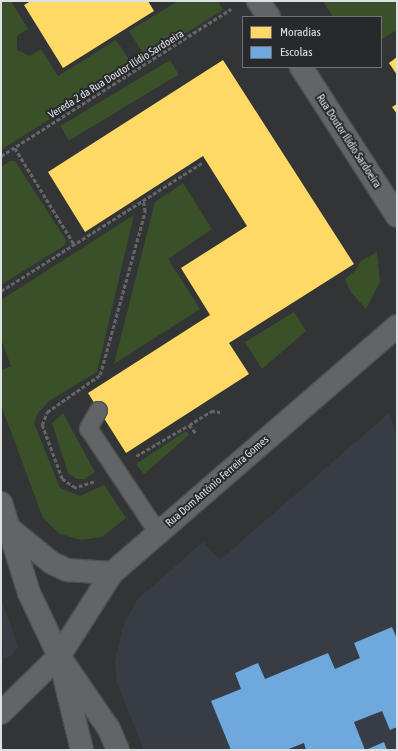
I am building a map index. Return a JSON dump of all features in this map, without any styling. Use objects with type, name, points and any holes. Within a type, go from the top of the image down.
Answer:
[{"type":"street","points":[[258,1],[268,16]]},
{"type":"street","name":"Rua Doutor Ilídio Sardoeira","points":[[302,68],[397,216]]},
{"type":"street","name":"Rua Dom António Ferreira Gomes","points":[[1,713],[59,656],[112,573],[397,326]]},
{"type":"street","points":[[1,504],[29,594],[59,656],[109,729],[118,750]]},
{"type":"street","points":[[10,529],[52,563],[67,570],[112,573]]},
{"type":"street","points":[[59,656],[82,750]]},
{"type":"lane","points":[[98,410],[88,428],[158,533]]},
{"type":"path","name":"Vereda 2 da Rua Doutor Ilídio Sardoeira","points":[[1,156],[234,6]]},
{"type":"path","points":[[15,148],[74,244]]},
{"type":"path","points":[[1,291],[202,162]]},
{"type":"path","points":[[143,200],[145,212],[100,375],[47,412],[42,425],[62,479],[75,488],[87,486],[211,411],[220,412]]},
{"type":"path","points":[[189,425],[196,432]]},
{"type":"shaded area","points":[[389,413],[397,435],[397,750],[144,750],[117,683],[115,661],[123,626],[137,600],[203,542],[220,560]]},
{"type":"shaded area","points":[[1,598],[18,646],[12,656],[3,658]]},
{"type":"green space","points":[[1,1],[11,1],[28,29],[17,36],[17,50],[30,56],[41,49],[58,76],[116,40],[133,66],[1,150]]},
{"type":"green space","points":[[178,1],[218,1],[223,10],[146,58],[129,31]]},
{"type":"green space","points":[[323,1],[397,1],[397,30],[382,39],[382,16],[332,16]]},
{"type":"green space","points":[[170,60],[179,75],[69,140],[60,126]]},
{"type":"green space","points":[[10,161],[15,161],[66,240],[65,245],[1,285],[1,167]]},
{"type":"green space","points":[[183,183],[212,229],[168,259],[200,309],[114,364],[155,202]]},
{"type":"green space","points":[[134,215],[97,372],[49,401],[38,413],[34,423],[60,488],[80,496],[104,485],[126,518],[102,537],[81,540],[60,534],[43,518],[1,405],[1,370],[11,366],[1,339],[1,300]]},
{"type":"green space","points":[[377,252],[380,282],[366,309],[350,291],[345,279],[355,271],[361,261]]},
{"type":"green space","points":[[294,312],[306,331],[262,369],[245,342]]},
{"type":"green space","points":[[63,413],[95,472],[85,479],[77,479],[68,473],[52,423]]},
{"type":"green space","points":[[186,431],[189,435],[144,474],[136,464]]},
{"type":"building: Moradias","points":[[31,1],[148,1],[154,11],[63,68],[24,5]]},
{"type":"building: Moradias","points":[[397,57],[397,75],[389,63]]},
{"type":"building: Moradias","points":[[223,60],[354,264],[229,343],[249,374],[126,453],[88,393],[210,315],[181,268],[247,226],[203,156],[85,232],[48,172]]},
{"type":"building: Moradias","points":[[397,104],[397,114],[392,107]]},
{"type":"building: Escolas","points":[[392,627],[397,639],[397,727],[390,730],[382,711],[354,722],[365,750],[306,750],[304,743],[286,750],[231,750],[211,701],[241,689],[235,673],[258,663],[265,679],[328,653],[335,669],[360,658],[354,643]]},
{"type":"building: Escolas","points":[[384,742],[387,750],[366,750]]}]
